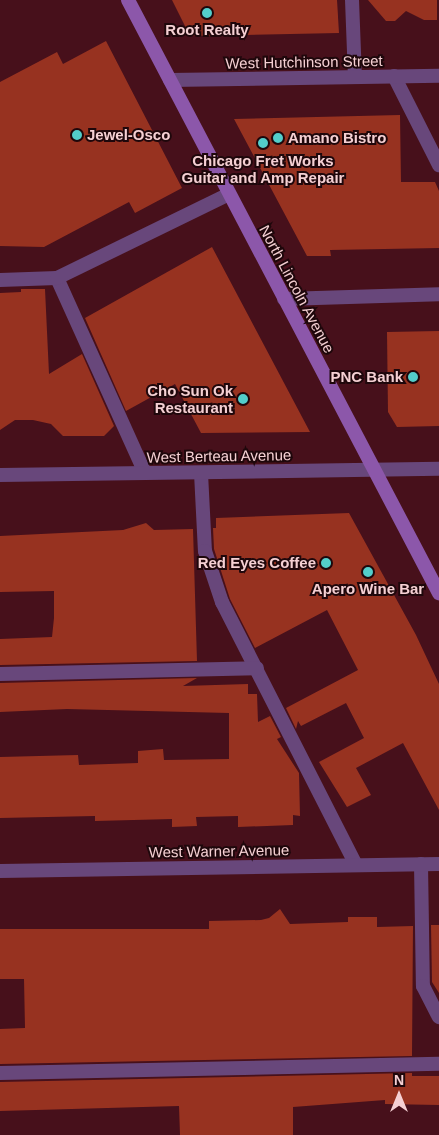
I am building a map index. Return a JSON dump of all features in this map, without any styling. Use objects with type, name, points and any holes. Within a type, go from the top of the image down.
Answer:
[{"type":"main road","name":"North Lincoln Avenue","points":[[128,0],[439,593]]},
{"type":"street","points":[[352,0],[355,77]]},
{"type":"street","points":[[394,76],[439,165]]},
{"type":"street","name":"West Hutchinson Street","points":[[170,80],[439,76]]},
{"type":"street","points":[[0,280],[58,278],[229,194]]},
{"type":"street","points":[[58,278],[145,473]]},
{"type":"street","points":[[284,298],[439,294]]},
{"type":"street","name":"West Berteau Avenue","points":[[0,475],[439,469]]},
{"type":"street","points":[[201,472],[206,551],[222,602],[356,865]]},
{"type":"street","points":[[0,674],[257,668]]},
{"type":"street","points":[[421,864],[423,986],[439,1017]]},
{"type":"street","name":"West Warner Avenue","points":[[0,871],[439,864]]},
{"type":"street","points":[[0,1073],[439,1064]]},
{"type":"building","points":[[172,0],[337,0],[339,33],[190,36]]},
{"type":"building","points":[[368,0],[437,0],[437,20],[424,20],[406,11],[395,21],[386,21]]},
{"type":"building","name":"Jewel-Osco","points":[[106,41],[182,188],[135,213],[129,202],[44,247],[0,246],[0,82],[57,52],[63,64]]},
{"type":"building","points":[[400,115],[401,182],[435,182],[439,191],[439,248],[330,250],[331,256],[307,256],[234,119]]},
{"type":"building","points":[[212,247],[310,432],[201,433],[175,384],[126,411],[85,318]]},
{"type":"building","points":[[21,289],[45,289],[49,374],[82,354],[114,426],[104,436],[63,436],[51,424],[33,420],[15,420],[0,430],[0,293],[21,292]]},
{"type":"building","name":"PNC Bank","points":[[439,331],[439,426],[397,427],[388,412],[387,332]]},
{"type":"building","points":[[349,513],[416,635],[439,684],[439,810],[403,743],[356,768],[371,795],[347,807],[319,762],[364,738],[346,703],[301,726],[298,721],[296,729],[286,708],[358,670],[327,610],[255,648],[230,599],[214,549],[213,528],[216,528],[216,518]]},
{"type":"building","points":[[146,523],[154,530],[193,529],[197,661],[0,665],[0,639],[52,637],[54,591],[0,592],[0,536],[123,530]]},
{"type":"building","points":[[197,678],[183,686],[248,684],[248,694],[257,694],[258,722],[270,716],[281,737],[277,739],[299,773],[300,816],[293,815],[293,825],[238,827],[238,816],[196,817],[197,826],[172,827],[172,819],[95,821],[95,816],[0,818],[0,757],[78,755],[79,765],[138,763],[138,751],[163,749],[164,760],[229,759],[229,713],[67,709],[0,712],[0,683]]},
{"type":"building","points":[[280,909],[290,924],[348,922],[348,917],[377,917],[377,927],[413,926],[412,1056],[0,1064],[0,1029],[25,1028],[24,979],[0,979],[0,929],[209,929],[209,921],[261,920],[269,918]]},
{"type":"building","points":[[431,925],[439,925],[439,993],[432,982]]},
{"type":"building","points":[[412,1073],[412,1076],[439,1076],[439,1105],[385,1104],[385,1100],[293,1107],[293,1135],[180,1135],[179,1106],[0,1111],[0,1082]]},
{"type":"place","name":"Root Realty","points":[[207,13]]},
{"type":"place","name":"Jewel-Osco","points":[[77,135]]},
{"type":"place","name":"Amano Bistro","points":[[278,138]]},
{"type":"place","name":"Chicago Fret Works Guitar and Amp Repair","points":[[263,143]]},
{"type":"place","name":"PNC Bank","points":[[413,377]]},
{"type":"place","name":"Cho Sun Ok Restaurant","points":[[243,399]]},
{"type":"place","name":"Red Eyes Coffee","points":[[326,563]]},
{"type":"place","name":"Apero Wine Bar","points":[[368,572]]}]
